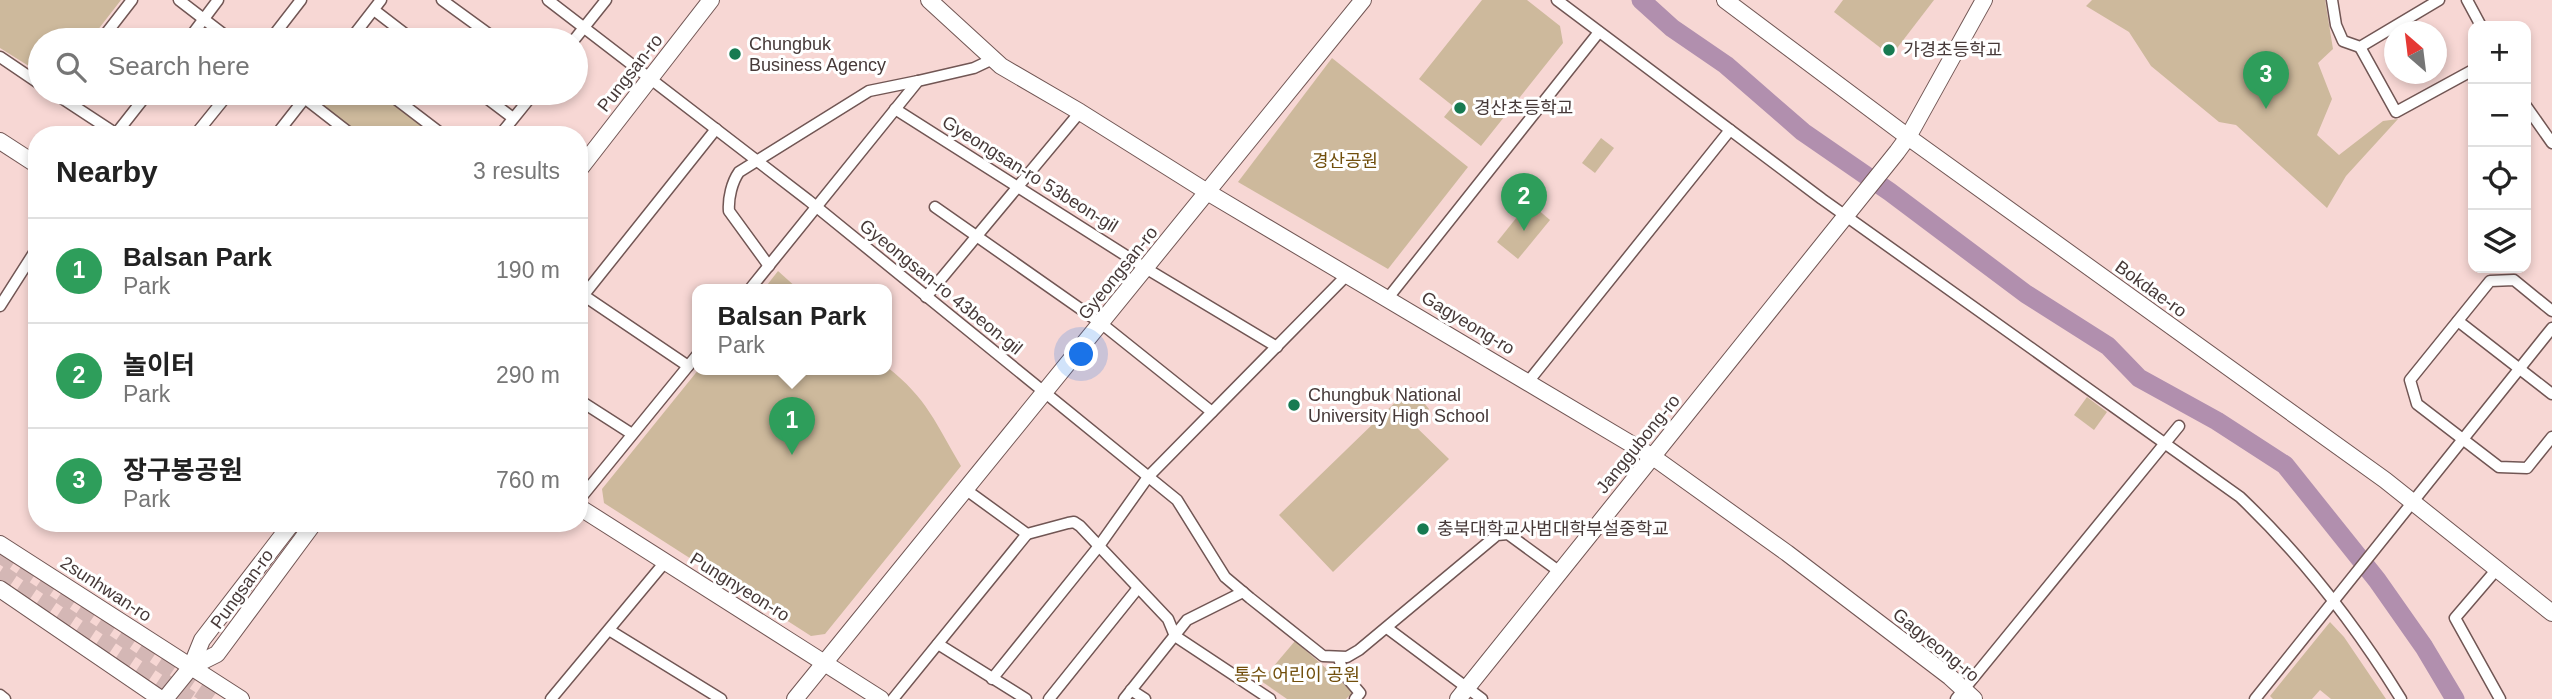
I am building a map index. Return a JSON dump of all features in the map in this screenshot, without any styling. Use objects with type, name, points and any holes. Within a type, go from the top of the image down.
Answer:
[{"type":"street","points":[[110,28],[132,0]]},
{"type":"street","points":[[179,0],[216,28]]},
{"type":"street","points":[[197,28],[218,0]]},
{"type":"street","points":[[279,28],[301,0]]},
{"type":"street","points":[[359,28],[381,0]]},
{"type":"street","points":[[442,0],[481,28]]},
{"type":"street","name":"Gyeongsan-ro 43beon-gil","points":[[548,0],[584,27]]},
{"type":"street","points":[[584,27],[606,0]]},
{"type":"street","name":"Pungsan-ro","points":[[588,158],[711,0]]},
{"type":"street","name":"Gagyeong-ro","points":[[929,0],[1001,66],[1653,457],[1787,553],[1964,696]]},
{"type":"street","name":"Gyeongsan-ro","points":[[795,699],[1209,193],[1363,0]]},
{"type":"street","points":[[1558,0],[1730,130],[2240,497],[2270,526],[2333,601],[2401,699]]},
{"type":"street","name":"Bokdae-ro","points":[[1725,0],[1909,137],[2412,501],[2552,613]]},
{"type":"street","points":[[1909,137],[1984,0]]},
{"type":"street","points":[[2332,0],[2336,25],[2343,41],[2360,47],[2396,112],[2468,73]]},
{"type":"street","points":[[2360,47],[2426,4],[2440,0]]},
{"type":"street","points":[[2467,0],[2478,21]]},
{"type":"street","points":[[373,10],[397,28]]},
{"type":"street","name":"Gyeongsan-ro 43beon-gil","points":[[588,30],[757,161],[1177,500],[1225,577],[1323,656],[1339,658]]},
{"type":"street","points":[[1388,298],[1599,32]]},
{"type":"street","points":[[0,57],[28,76]]},
{"type":"street","points":[[769,266],[729,211],[734,178],[739,172],[869,92],[974,68],[993,59]]},
{"type":"street","points":[[754,284],[918,81]]},
{"type":"street","points":[[74,105],[105,126]]},
{"type":"street","points":[[123,126],[139,105]]},
{"type":"street","points":[[202,126],[219,105]]},
{"type":"street","points":[[282,126],[296,105]]},
{"type":"street","points":[[317,105],[341,126]]},
{"type":"street","points":[[404,105],[431,126]]},
{"type":"street","points":[[496,105],[513,118]]},
{"type":"street","points":[[507,126],[524,105]]},
{"type":"street","name":"Gyeongsan-ro 53beon-gil","points":[[895,109],[1147,269],[1277,347]]},
{"type":"street","points":[[926,297],[1080,112]]},
{"type":"street","points":[[2531,113],[2552,143]]},
{"type":"street","points":[[588,287],[716,129]]},
{"type":"street","points":[[1528,382],[1730,130]]},
{"type":"street","name":"Janggubong-ro","points":[[1462,693],[1909,137]]},
{"type":"street","points":[[0,141],[28,159]]},
{"type":"street","points":[[935,207],[1102,324],[1212,412]]},
{"type":"street","points":[[0,306],[28,262]]},
{"type":"street","points":[[992,678],[1099,546],[1149,477],[1347,275]]},
{"type":"street","points":[[2552,311],[2514,280],[2490,281],[2410,380],[2417,404],[2499,467],[2527,468],[2552,437]]},
{"type":"street","points":[[588,301],[688,366]]},
{"type":"street","points":[[2458,321],[2552,394]]},
{"type":"street","points":[[2255,699],[2552,328]]},
{"type":"street","points":[[588,489],[692,361]]},
{"type":"street","points":[[588,406],[632,434]]},
{"type":"street","points":[[1964,696],[2179,426]]},
{"type":"street","points":[[965,489],[1027,534]]},
{"type":"street","name":"Pungnyeon-ro","points":[[588,513],[881,699]]},
{"type":"street","points":[[893,699],[1027,534],[1074,522],[1168,619],[1175,636],[1269,699]]},
{"type":"street","name":"Pungsan-ro","points":[[163,699],[191,667],[202,640],[285,532]]},
{"type":"street","name":"Pungsan-ro","points":[[191,667],[217,654],[307,532]]},
{"type":"street","points":[[1357,696],[1343,673],[1339,658],[1359,650],[1497,535],[1508,534],[1560,572]]},
{"type":"street","name":"2sunhwan-ro","points":[[0,544],[241,699]]},
{"type":"street","points":[[552,699],[666,562]]},
{"type":"street","points":[[2497,569],[2455,618],[2500,699]]},
{"type":"street","points":[[1049,699],[1138,588]]},
{"type":"street","points":[[1,590],[163,699]]},
{"type":"street","points":[[1145,699],[1127,695],[1187,620],[1243,592]]},
{"type":"street","points":[[1387,628],[1462,693],[1482,699]]},
{"type":"street","points":[[609,630],[720,699]]},
{"type":"street","points":[[937,644],[1026,699]]},
{"type":"street","points":[[0,695],[5,699]]},
{"type":"green space","points":[[0,0],[121,0],[99,28],[28,28],[28,66],[0,48]]},
{"type":"green space","points":[[1482,0],[1527,0],[1560,26],[1563,43],[1481,146],[1444,117],[1453,106],[1419,79]]},
{"type":"green space","points":[[1843,0],[1934,0],[1891,56],[1834,12]]},
{"type":"green space","points":[[2092,0],[2325,0],[2333,49],[2318,63],[2332,99],[2317,135],[2339,155],[2383,121],[2398,119],[2346,176],[2327,208],[2236,125],[2219,122],[2151,66],[2129,32],[2086,6]]},
{"type":"green space","name":"경산공원","points":[[1332,58],[1468,167],[1388,269],[1238,182]]},
{"type":"green space","points":[[323,105],[395,105],[422,126],[349,126]]},
{"type":"green space","points":[[1601,138],[1614,148],[1595,173],[1582,163]]},
{"type":"green space","points":[[1529,202],[1550,220],[1518,259],[1497,242]]},
{"type":"green space","points":[[778,271],[792,284],[768,284]]},
{"type":"green space","points":[[892,371],[921,401],[961,466],[825,634],[811,636],[604,503],[602,489],[694,375],[892,375]]},
{"type":"green space","points":[[1411,387],[1429,409],[1412,423],[1449,459],[1333,572],[1279,515]]},
{"type":"green space","points":[[2087,397],[2107,412],[2094,430],[2074,415]]},
{"type":"green space","points":[[2330,622],[2344,637],[2386,699],[2331,699],[2320,690],[2312,699],[2273,699],[2270,696]]},
{"type":"green space","name":"통수 어린이 공원","points":[[1295,641],[1353,692],[1346,699],[1287,699],[1261,681]]},
{"type":"waterway","points":[[1641,0],[1672,28],[1726,65],[1803,132],[1890,192],[2026,294],[2108,346],[2139,378],[2217,421],[2285,465],[2377,580],[2424,647],[2455,699]]},
{"type":"tunnel","points":[[0,555],[212,699]]},
{"type":"tunnel","points":[[0,572],[191,699]]},
{"type":"place","name":"가경초등학교","points":[[1889,50]]},
{"type":"place","name":"Chungbuk Business Agency","points":[[735,54]]},
{"type":"place","name":"경산초등학교","points":[[1460,108]]},
{"type":"place","name":"장구봉공원","points":[[2266,109]]},
{"type":"place","name":"놀이터","points":[[1524,231]]},
{"type":"place","name":"Chungbuk National University High School","points":[[1294,405]]},
{"type":"place","name":"Balsan Park","points":[[792,455]]},
{"type":"place","name":"충북대학교사범대학부설중학교","points":[[1423,529]]}]
